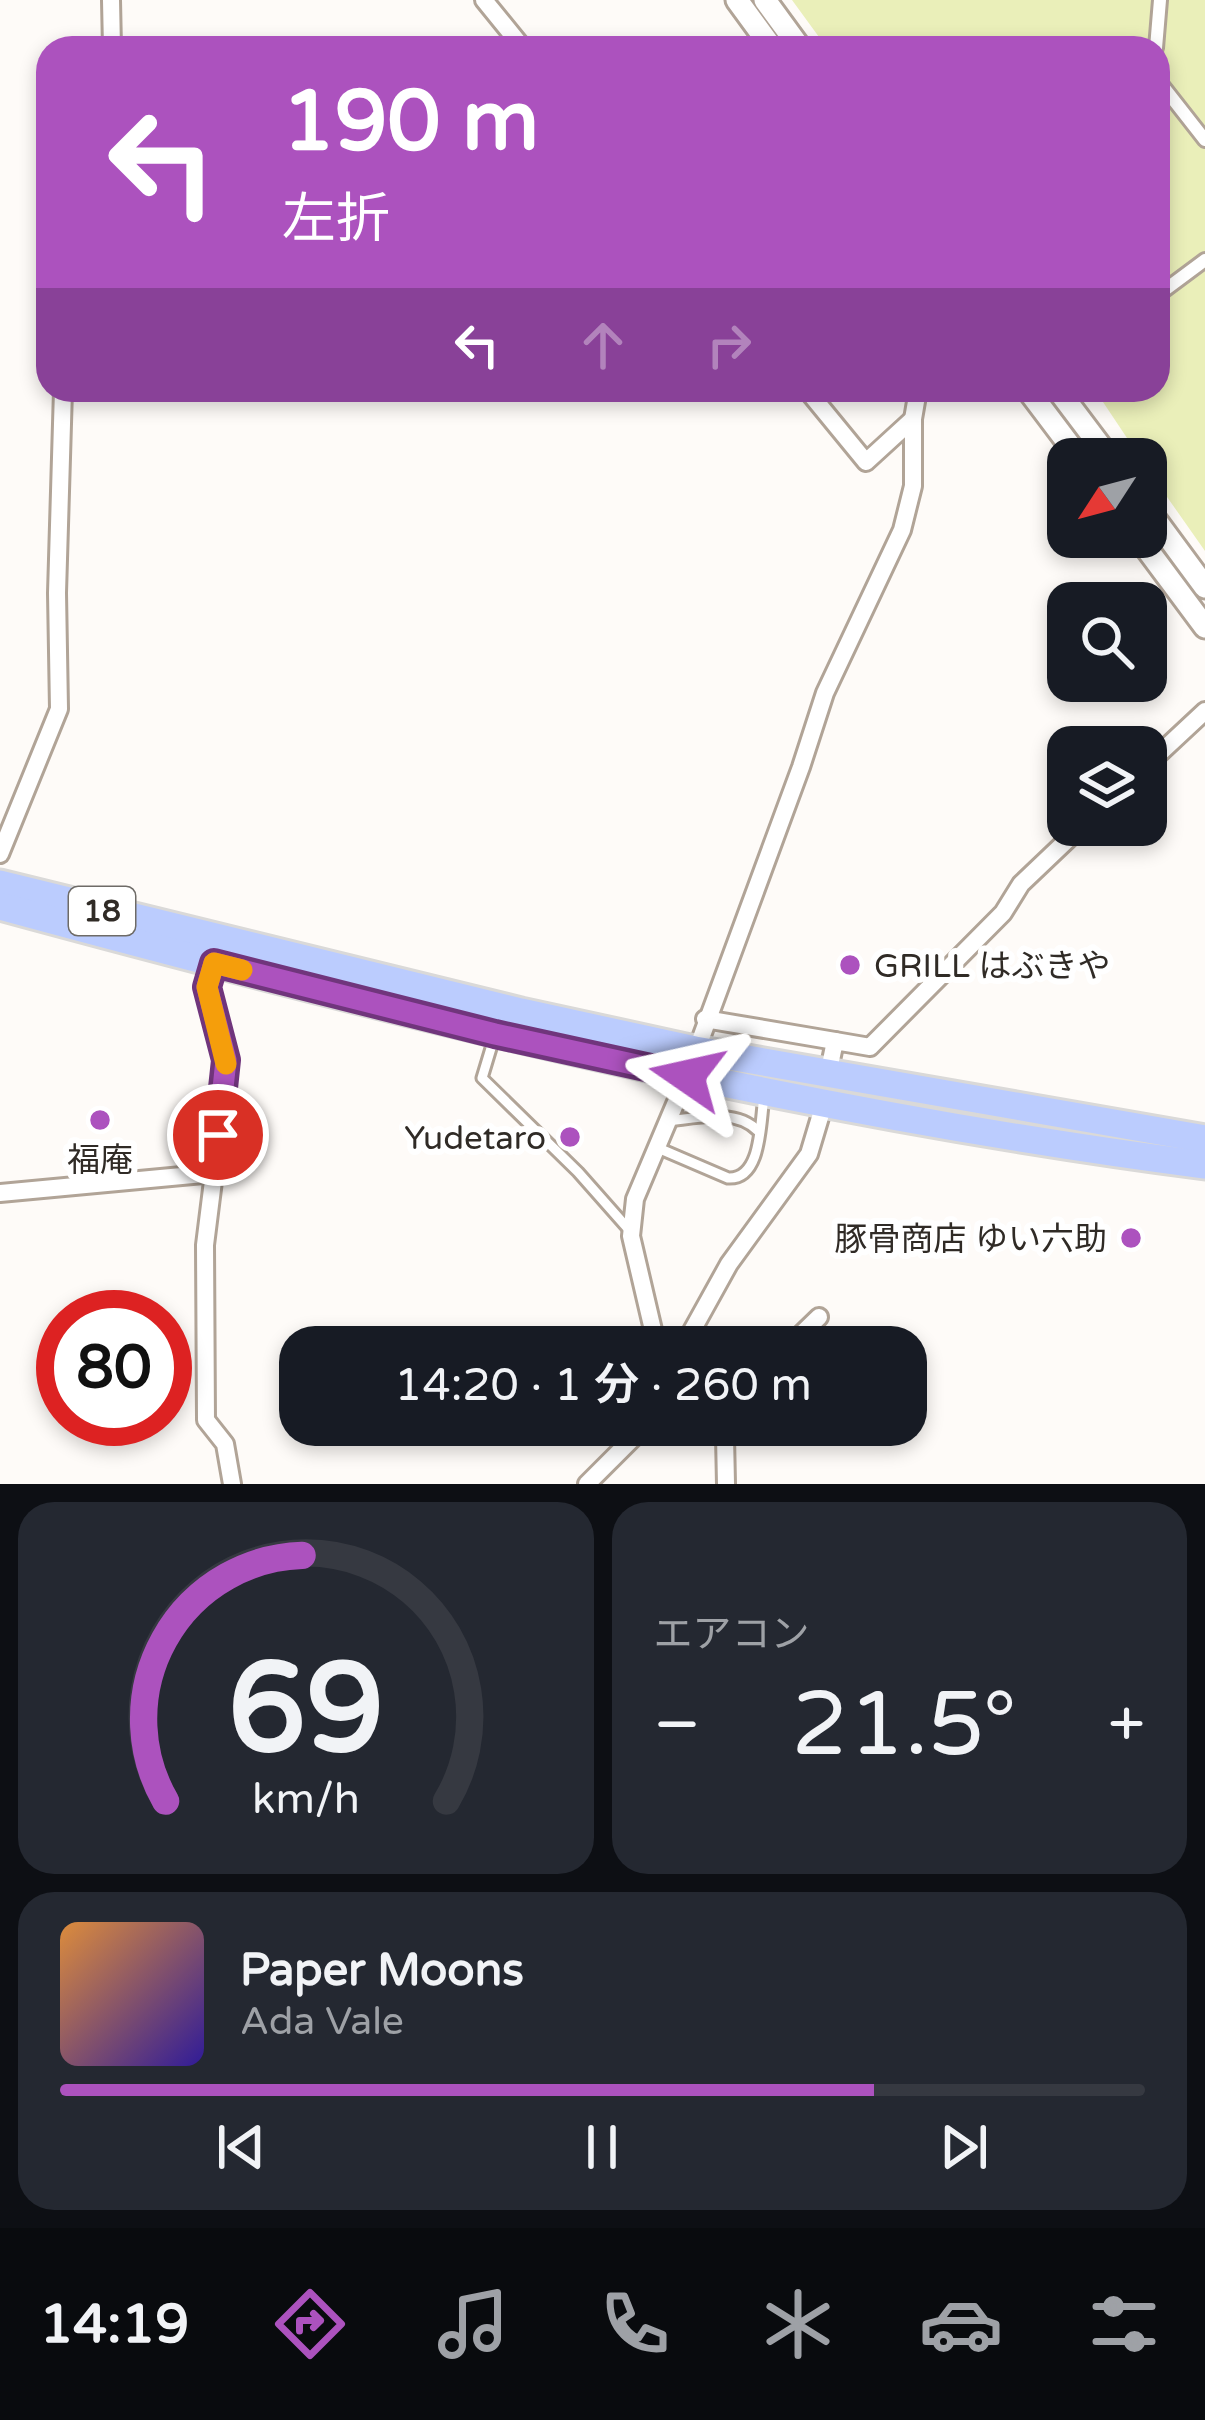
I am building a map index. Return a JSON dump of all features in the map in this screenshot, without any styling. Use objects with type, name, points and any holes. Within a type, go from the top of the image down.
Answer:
[{"type":"highway","name":"18","points":[[0,884],[521,1012],[691,1062],[765,1092],[1030,1142],[1205,1165]]},
{"type":"highway","name":"18","points":[[0,906],[495,1034],[691,1062],[829,1075],[1205,1139]]},
{"type":"street","points":[[111,0],[112,36]]},
{"type":"street","points":[[484,0],[513,36]]},
{"type":"street","points":[[737,0],[763,36]]},
{"type":"street","points":[[764,0],[791,36]]},
{"type":"street","points":[[1157,36],[1160,0]]},
{"type":"street","points":[[1170,95],[1205,140]]},
{"type":"street","points":[[1170,286],[1205,260]]},
{"type":"street","points":[[0,854],[58,709],[64,402]]},
{"type":"street","points":[[816,402],[866,462],[913,419]]},
{"type":"street","points":[[653,1326],[631,1232],[635,1199],[691,1062],[825,693],[902,530],[913,486],[916,402]]},
{"type":"street","points":[[1037,402],[1064,438]]},
{"type":"street","points":[[1067,402],[1094,438]]},
{"type":"street","points":[[1167,535],[1205,587]]},
{"type":"street","points":[[1154,558],[1205,627]]},
{"type":"street","points":[[1167,746],[1205,711]]},
{"type":"street","points":[[705,1019],[870,1047],[1003,913],[1021,884],[1061,846]]},
{"type":"street","points":[[214,963],[207,987],[226,1060],[205,1245],[206,1420],[225,1444],[232,1484]]},
{"type":"street","points":[[829,1075],[835,1041]]},
{"type":"street","points":[[695,1326],[729,1264],[809,1154],[824,1104]]},
{"type":"street","points":[[0,1193],[214,1173]]},
{"type":"street","points":[[810,1326],[819,1317]]},
{"type":"street","points":[[587,1484],[625,1446]]},
{"type":"street","points":[[725,1446],[725,1484]]},
{"type":"lane","points":[[495,1034],[482,1078],[578,1172],[631,1232]]},
{"type":"lane","points":[[657,1147],[738,1178],[753,1161],[765,1092]]},
{"type":"lane","points":[[668,1120],[733,1117],[747,1120],[758,1131]]},
{"type":"green space","points":[[792,0],[1205,0],[1205,551],[1167,497],[1167,438],[1127,438],[1103,402],[1170,402],[1170,36],[818,36]]},
{"type":"slow traffic","points":[[226,1064],[207,987],[214,963],[242,970]]},
{"type":"place","name":"GRILL はぶきや","points":[[850,965]]},
{"type":"place","name":"福庵","points":[[100,1120]]},
{"type":"place","name":"Yudetaro","points":[[570,1137]]},
{"type":"place","name":"豚骨商店 ゆい六助","points":[[1131,1238]]},
{"type":"route","points":[[218,1135],[226,1060],[207,987],[214,963],[566,1051],[687,1076]]}]
